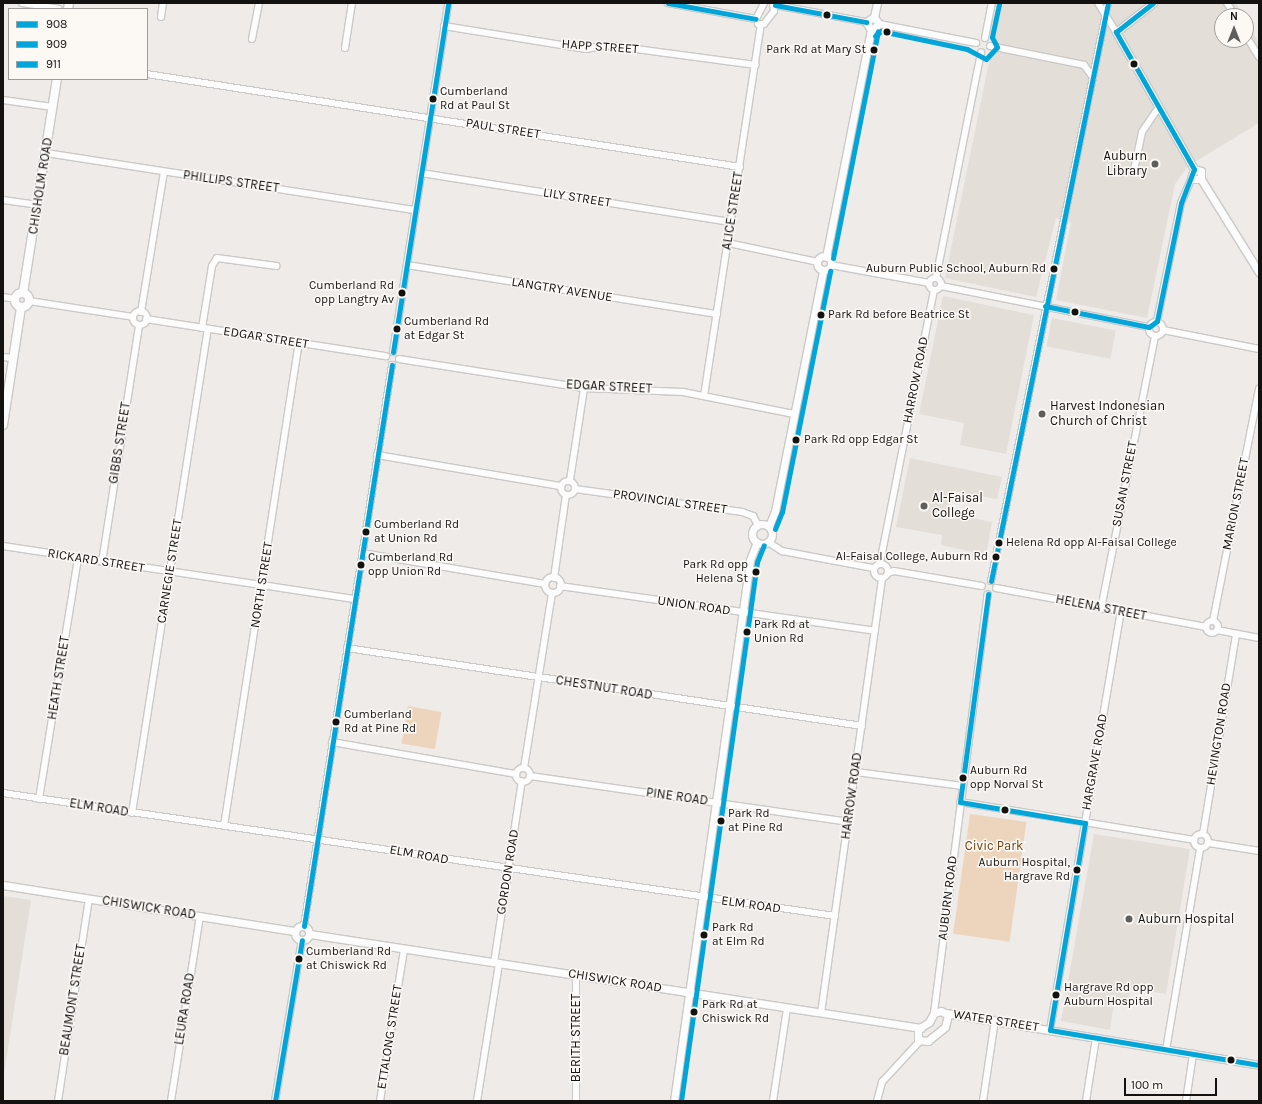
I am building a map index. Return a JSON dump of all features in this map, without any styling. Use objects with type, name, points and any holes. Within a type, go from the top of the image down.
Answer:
[{"type":"main road","name":"CHISHOLM ROAD","points":[[23,293],[57,80]]},
{"type":"main road","points":[[3,425],[21,307],[15,299],[23,293],[29,301],[21,307]]},
{"type":"street","points":[[22,3],[53,8]]},
{"type":"street","points":[[161,17],[163,3]]},
{"type":"street","points":[[252,39],[259,3]]},
{"type":"street","points":[[345,48],[352,3]]},
{"type":"street","points":[[275,1101],[302,940],[310,934],[304,926],[354,599],[392,365],[399,359],[393,352],[448,3]]},
{"type":"street","points":[[668,3],[756,19],[761,25],[774,4],[866,22],[874,17],[877,3]]},
{"type":"street","points":[[756,19],[764,3]]},
{"type":"street","points":[[990,46],[985,38],[992,3]]},
{"type":"street","points":[[1098,3],[1194,169],[1202,173],[1201,179],[1259,272]]},
{"type":"street","points":[[982,586],[988,594],[996,588],[991,581],[1045,306],[1108,3]]},
{"type":"street","points":[[1116,32],[1153,3]]},
{"type":"street","points":[[874,17],[879,24],[976,43],[985,38]]},
{"type":"street","points":[[866,22],[871,30]]},
{"type":"street","points":[[831,265],[826,257],[871,30],[879,24]]},
{"type":"street","name":"ALICE STREET","points":[[704,396],[732,222],[761,25]]},
{"type":"street","name":"HAPP STREET","points":[[444,26],[586,49],[606,44],[756,65]]},
{"type":"street","points":[[823,270],[831,265],[929,283],[936,278],[981,52],[976,43]]},
{"type":"street","points":[[981,52],[990,46],[1084,65],[1092,78]]},
{"type":"street","points":[[1253,48],[1259,57]]},
{"type":"street","name":"PAUL STREET","points":[[148,74],[430,117],[740,167]]},
{"type":"street","points":[[3,100],[53,108]]},
{"type":"street","points":[[1134,170],[1142,132],[1159,107]]},
{"type":"street","name":"PHILLIPS STREET","points":[[46,154],[416,210]]},
{"type":"street","points":[[1163,330],[1158,321],[1181,202],[1191,179],[1190,174],[1194,169]]},
{"type":"street","points":[[133,317],[139,325],[146,319],[141,312],[164,172]]},
{"type":"street","name":"LILY STREET","points":[[422,173],[732,222]]},
{"type":"street","points":[[1191,179],[1201,179]]},
{"type":"street","points":[[3,200],[38,205]]},
{"type":"street","points":[[728,243],[818,262],[826,257]]},
{"type":"street","name":"CARNEGIE STREET","points":[[132,813],[170,572],[205,329],[212,266],[216,258],[276,266]]},
{"type":"street","points":[[768,542],[772,534],[768,526],[794,414],[823,270],[818,262]]},
{"type":"street","name":"LANGTRY AVENUE","points":[[407,265],[717,314]]},
{"type":"street","points":[[936,278],[941,286]]},
{"type":"street","points":[[929,283],[934,291],[941,286],[1149,327],[1155,336],[1163,330],[1259,349]]},
{"type":"street","name":"HARROW ROAD","points":[[880,563],[934,291]]},
{"type":"street","points":[[3,297],[15,299]]},
{"type":"street","points":[[29,301],[133,317],[141,312]]},
{"type":"street","name":"EDGAR STREET","points":[[146,319],[299,344],[386,356]]},
{"type":"street","points":[[1149,327],[1158,321]]},
{"type":"street","name":"GIBBS STREET","points":[[102,562],[139,325]]},
{"type":"street","name":"SUSAN STREET","points":[[1100,609],[1155,336]]},
{"type":"street","name":"NORTH STREET","points":[[224,826],[299,344]]},
{"type":"street","points":[[392,365],[386,356],[393,352]]},
{"type":"street","points":[[3,357],[14,358]]},
{"type":"street","name":"EDGAR STREET","points":[[399,359],[584,388],[661,390],[704,396],[794,414]]},
{"type":"street","points":[[566,495],[575,489],[570,480],[584,388]]},
{"type":"street","name":"MARION STREET","points":[[1213,621],[1259,388]]},
{"type":"street","points":[[377,455],[560,486],[570,480]]},
{"type":"street","points":[[516,774],[524,768],[552,593],[560,586],[554,578],[566,495],[560,486]]},
{"type":"street","name":"PROVINCIAL STREET","points":[[575,489],[742,512],[753,516],[758,525]]},
{"type":"street","points":[[757,542],[752,533],[758,525],[768,526]]},
{"type":"street","points":[[757,542],[768,542],[782,551],[874,568],[882,578],[888,573],[894,571],[982,586],[991,581]]},
{"type":"street","points":[[674,1101],[718,803],[750,560],[757,542]]},
{"type":"street","name":"RICKARD STREET","points":[[3,546],[354,599]]},
{"type":"street","points":[[362,553],[545,584],[552,593]]},
{"type":"street","name":"HEATH STREET","points":[[39,799],[78,558]]},
{"type":"street","points":[[874,568],[880,563],[888,573]]},
{"type":"street","points":[[545,584],[554,578]]},
{"type":"street","name":"HARROW ROAD","points":[[821,1013],[882,578]]},
{"type":"street","name":"UNION ROAD","points":[[560,586],[875,631]]},
{"type":"street","name":"HELENA STREET","points":[[996,588],[1100,609],[1206,627],[1210,633],[1217,630]]},
{"type":"street","name":"AUBURN ROAD","points":[[934,1013],[988,594]]},
{"type":"street","name":"HARGRAVE ROAD","points":[[1050,1030],[1121,612]]},
{"type":"street","points":[[1206,627],[1213,621],[1217,630],[1259,638]]},
{"type":"street","name":"HEVINGTON ROAD","points":[[1203,834],[1236,634]]},
{"type":"street","name":"CHESTNUT ROAD","points":[[347,648],[731,708],[862,726]]},
{"type":"street","points":[[332,742],[516,774],[522,781],[530,776],[524,768]]},
{"type":"street","points":[[856,772],[963,786]]},
{"type":"street","name":"PINE ROAD","points":[[530,776],[848,822]]},
{"type":"street","name":"GORDON ROAD","points":[[477,1101],[508,870],[522,781]]},
{"type":"street","name":"ELM ROAD","points":[[3,793],[317,839],[508,870],[835,916]]},
{"type":"street","points":[[960,802],[1194,840],[1203,834],[1209,842],[1259,851]]},
{"type":"street","points":[[1166,1050],[1200,848],[1194,840]]},
{"type":"street","points":[[1200,848],[1209,842]]},
{"type":"street","name":"CHISWICK ROAD","points":[[3,885],[295,931]]},
{"type":"street","name":"BEAUMONT STREET","points":[[58,1101],[89,899]]},
{"type":"street","name":"LEURA ROAD","points":[[171,1101],[200,916]]},
{"type":"street","points":[[302,940],[295,931],[304,926]]},
{"type":"street","name":"CHISWICK ROAD","points":[[310,934],[921,1028]]},
{"type":"street","name":"ETTALONG STREET","points":[[380,1101],[404,949]]},
{"type":"street","name":"BERITH STREET","points":[[576,975],[576,1101]]},
{"type":"street","points":[[773,1101],[787,1008]]},
{"type":"street","points":[[920,1041],[916,1034],[934,1013]]},
{"type":"street","name":"WATER STREET","points":[[934,1013],[946,1013],[995,1020],[1259,1065]]},
{"type":"street","points":[[877,1101],[882,1082],[920,1041],[930,1039],[945,1027],[946,1013]]},
{"type":"street","points":[[982,1101],[995,1020]]},
{"type":"street","points":[[1086,1101],[1096,1038]]},
{"type":"street","points":[[1186,1101],[1193,1054]]},
{"type":"shaded area","points":[[1001,3],[1236,3],[1239,8],[1214,8],[1214,48],[1254,48],[1254,35],[1259,43],[1259,123],[1188,166],[1175,184],[1147,318],[1056,300],[1071,222],[1056,218],[1036,297],[945,278]]},
{"type":"shaded area","points":[[943,296],[1034,315],[1006,454],[960,445],[964,423],[919,414]]},
{"type":"shaded area","points":[[1052,318],[1116,330],[1110,359],[1046,346]]},
{"type":"shaded area","name":"Al-Faisal College","points":[[910,458],[1002,477],[997,499],[952,491],[947,513],[992,522],[986,555],[941,545],[942,535],[896,527]]},
{"type":"shaded area","name":"Auburn Hospital","points":[[1094,834],[1190,849],[1166,994],[1131,988],[1129,999],[1115,997],[1110,1030],[1061,1021]]},
{"type":"shaded area","points":[[3,896],[31,900],[3,1081]]},
{"type":"green space","points":[[408,706],[441,712],[435,749],[401,743]]},
{"type":"green space","name":"Civic Park","points":[[970,814],[1026,822],[1010,942],[953,934]]},
{"type":"transit line","name":"909","points":[[393,352],[448,3]]},
{"type":"transit line","name":"909","points":[[668,3],[756,19]]},
{"type":"transit line","name":"908","points":[[991,581],[1108,3]]},
{"type":"transit line","name":"908","points":[[1045,306],[1149,327],[1157,321],[1181,203],[1194,169],[1116,32],[1153,3]]},
{"type":"transit line","name":"911","points":[[875,36],[881,31],[967,49],[986,59],[997,47],[992,37],[999,4]]},
{"type":"transit line","name":"909","points":[[775,5],[866,22]]},
{"type":"transit line","name":"911","points":[[833,258],[878,31]]},
{"type":"transit line","name":"911","points":[[775,529],[782,512],[830,271]]},
{"type":"transit line","name":"909","points":[[304,926],[392,365]]},
{"type":"transit line","name":"911","points":[[681,1101],[757,562],[764,545]]},
{"type":"transit line","name":"908","points":[[960,802],[988,594]]},
{"type":"transit line","name":"908","points":[[960,802],[1085,823]]},
{"type":"transit line","name":"908","points":[[1050,1030],[1085,823]]},
{"type":"transit line","name":"909","points":[[275,1101],[302,940]]},
{"type":"transit line","name":"908","points":[[1050,1030],[1259,1065]]},
{"type":"place","name":"Park Rd at Mary St","points":[[874,50]]},
{"type":"place","name":"Cumberland Rd at Paul St","points":[[433,99]]},
{"type":"place","name":"Auburn Library","points":[[1155,164]]},
{"type":"place","name":"Auburn Public School, Auburn Rd","points":[[1054,269]]},
{"type":"place","name":"Cumberland Rd opp Langtry Av","points":[[402,293]]},
{"type":"place","name":"Park Rd before Beatrice St","points":[[821,315]]},
{"type":"place","name":"Cumberland Rd at Edgar St","points":[[397,329]]},
{"type":"place","name":"Harvest Indonesian Church of Christ","points":[[1042,414]]},
{"type":"place","name":"Park Rd opp Edgar St","points":[[796,440]]},
{"type":"place","name":"Al-Faisal College","points":[[924,506]]},
{"type":"place","name":"Cumberland Rd at Union Rd","points":[[366,532]]},
{"type":"place","name":"Helena Rd opp Al-Faisal College","points":[[999,543]]},
{"type":"place","name":"Al-Faisal College, Auburn Rd","points":[[996,557]]},
{"type":"place","name":"Cumberland Rd opp Union Rd","points":[[361,565]]},
{"type":"place","name":"Park Rd opp Helena St","points":[[756,572]]},
{"type":"place","name":"Park Rd at Union Rd","points":[[747,632]]},
{"type":"place","name":"Cumberland Rd at Pine Rd","points":[[336,722]]},
{"type":"place","name":"Auburn Rd opp Norval St","points":[[963,778]]},
{"type":"place","name":"Park Rd at Pine Rd","points":[[721,821]]},
{"type":"place","name":"Auburn Hospital, Hargrave Rd","points":[[1077,870]]},
{"type":"place","name":"Auburn Hospital","points":[[1129,919]]},
{"type":"place","name":"Park Rd at Elm Rd","points":[[704,935]]},
{"type":"place","name":"Cumberland Rd at Chiswick Rd","points":[[299,959]]},
{"type":"place","name":"Hargrave Rd opp Auburn Hospital","points":[[1056,995]]},
{"type":"place","name":"Park Rd at Chiswick Rd","points":[[694,1012]]}]
